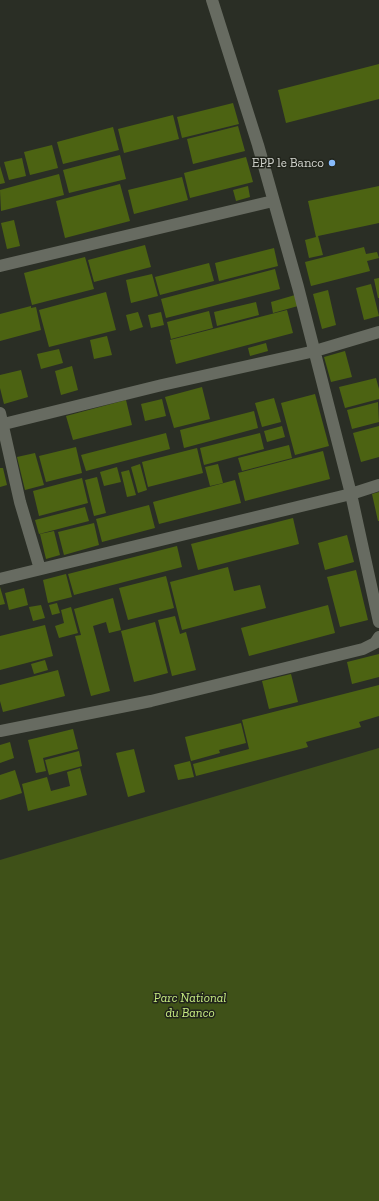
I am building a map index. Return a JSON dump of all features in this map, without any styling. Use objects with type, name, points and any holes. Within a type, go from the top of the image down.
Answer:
[{"type":"street","points":[[213,6],[258,145],[315,351],[351,494],[379,622]]},
{"type":"street","points":[[0,266],[274,201]]},
{"type":"street","points":[[40,569],[20,502],[1,421],[315,351],[379,332]]},
{"type":"street","points":[[0,579],[351,494],[379,485]]},
{"type":"street","points":[[0,731],[151,701],[363,649],[375,643],[379,637]]},
{"type":"green space","name":"Parc National du Banco","points":[[379,748],[379,1201],[0,1201],[0,860]]},
{"type":"building","points":[[379,64],[379,99],[286,123],[278,90]]},
{"type":"building","points":[[233,103],[239,124],[182,138],[177,117]]},
{"type":"building","points":[[173,115],[179,139],[124,153],[118,129]]},
{"type":"building","points":[[238,126],[245,151],[193,164],[187,139]]},
{"type":"building","points":[[113,127],[119,150],[63,164],[57,142]]},
{"type":"building","points":[[52,145],[58,168],[30,175],[24,152]]},
{"type":"building","points":[[120,155],[126,179],[69,193],[63,170]]},
{"type":"building","points":[[246,157],[253,182],[190,198],[184,173]]},
{"type":"building","points":[[22,158],[26,176],[9,180],[4,162]]},
{"type":"building","points":[[0,166],[5,183],[0,184]]},
{"type":"building","points":[[59,174],[64,195],[1,211],[0,190]]},
{"type":"building","points":[[182,177],[188,200],[134,214],[128,190]]},
{"type":"building","points":[[120,184],[130,221],[65,238],[56,201]]},
{"type":"building","points":[[248,186],[250,197],[236,201],[233,190]]},
{"type":"building","points":[[379,186],[379,223],[318,236],[323,255],[309,258],[305,240],[316,237],[308,201]]},
{"type":"building","points":[[14,220],[20,246],[7,249],[1,223]]},
{"type":"building","points":[[145,245],[151,267],[94,282],[88,260]]},
{"type":"building","points":[[364,247],[366,254],[377,252],[379,258],[367,261],[370,271],[311,286],[305,262]]},
{"type":"building","points":[[274,248],[278,266],[219,281],[215,263]]},
{"type":"building","points":[[85,257],[94,289],[32,305],[24,273]]},
{"type":"building","points":[[209,263],[214,281],[160,295],[155,277]]},
{"type":"building","points":[[275,269],[280,289],[166,318],[161,299]]},
{"type":"building","points":[[152,274],[158,296],[131,303],[126,280]]},
{"type":"building","points":[[379,278],[379,298],[378,298],[374,279]]},
{"type":"building","points":[[371,284],[379,316],[364,320],[356,288]]},
{"type":"building","points":[[328,290],[336,325],[322,329],[313,294]]},
{"type":"building","points":[[106,292],[116,330],[49,347],[39,310]]},
{"type":"building","points":[[295,295],[298,306],[273,313],[271,302]]},
{"type":"building","points":[[256,302],[259,315],[217,326],[214,312]]},
{"type":"building","points":[[31,306],[31,308],[36,307],[41,330],[0,341],[0,314]]},
{"type":"building","points":[[287,310],[293,333],[176,364],[170,340]]},
{"type":"building","points":[[209,311],[213,328],[171,339],[167,322]]},
{"type":"building","points":[[138,312],[143,327],[130,331],[126,315]]},
{"type":"building","points":[[161,312],[164,325],[151,328],[148,315]]},
{"type":"building","points":[[107,336],[112,355],[94,359],[90,340]]},
{"type":"building","points":[[266,343],[268,351],[250,356],[248,348]]},
{"type":"building","points":[[59,349],[63,363],[41,369],[37,354]]},
{"type":"building","points":[[345,351],[352,377],[331,382],[324,357]]},
{"type":"building","points":[[72,366],[78,390],[61,395],[55,371]]},
{"type":"building","points":[[21,370],[28,397],[4,404],[0,388],[0,375]]},
{"type":"building","points":[[376,378],[379,389],[379,399],[345,408],[339,387]]},
{"type":"building","points":[[202,387],[210,419],[174,428],[165,397]]},
{"type":"building","points":[[315,394],[329,446],[295,455],[281,403]]},
{"type":"building","points":[[274,398],[281,422],[262,427],[255,403]]},
{"type":"building","points":[[162,399],[166,416],[145,421],[141,404]]},
{"type":"building","points":[[126,400],[132,425],[73,440],[66,416]]},
{"type":"building","points":[[378,402],[379,422],[352,429],[347,410]]},
{"type":"building","points":[[254,411],[258,428],[184,448],[180,430]]},
{"type":"building","points":[[282,426],[285,437],[267,442],[264,431]]},
{"type":"building","points":[[379,426],[379,457],[361,462],[353,433]]},
{"type":"building","points":[[166,433],[170,449],[86,471],[81,455]]},
{"type":"building","points":[[260,433],[264,449],[204,465],[200,448]]},
{"type":"building","points":[[289,445],[292,458],[242,471],[238,458]]},
{"type":"building","points":[[76,447],[82,473],[46,482],[39,456]]},
{"type":"building","points":[[197,448],[203,473],[148,487],[142,462]]},
{"type":"building","points":[[323,451],[330,479],[245,501],[238,473]]},
{"type":"building","points":[[35,453],[44,485],[25,490],[17,457]]},
{"type":"building","points":[[140,464],[147,490],[138,493],[131,467]]},
{"type":"building","points":[[218,464],[223,483],[210,486],[205,467]]},
{"type":"building","points":[[117,467],[121,482],[104,486],[100,472]]},
{"type":"building","points":[[0,468],[3,468],[7,485],[0,487]]},
{"type":"building","points":[[129,470],[136,495],[127,497],[121,472]]},
{"type":"building","points":[[97,477],[106,513],[94,516],[85,480]]},
{"type":"building","points":[[82,478],[88,503],[39,516],[33,491]]},
{"type":"building","points":[[235,480],[241,503],[159,524],[153,502]]},
{"type":"building","points":[[379,492],[379,521],[378,521],[372,494]]},
{"type":"building","points":[[149,505],[155,528],[102,542],[96,519]]},
{"type":"building","points":[[85,507],[89,521],[39,534],[35,520]]},
{"type":"building","points":[[293,518],[299,544],[198,570],[191,544]]},
{"type":"building","points":[[94,523],[99,545],[64,555],[58,532]]},
{"type":"building","points":[[54,531],[60,555],[46,559],[40,534]]},
{"type":"building","points":[[347,535],[354,562],[325,570],[318,543]]},
{"type":"building","points":[[177,546],[182,567],[74,595],[68,574]]},
{"type":"building","points":[[228,567],[234,591],[260,585],[266,608],[182,630],[170,582]]},
{"type":"building","points":[[356,570],[368,620],[340,627],[327,577]]},
{"type":"building","points":[[66,574],[72,597],[48,603],[43,580]]},
{"type":"building","points":[[166,576],[174,608],[128,620],[119,588]]},
{"type":"building","points":[[0,587],[5,604],[0,605]]},
{"type":"building","points":[[24,588],[28,605],[9,610],[5,593]]},
{"type":"building","points":[[113,598],[121,630],[109,633],[106,622],[93,626],[110,691],[91,696],[75,636],[81,635],[74,609]]},
{"type":"building","points":[[57,603],[60,613],[52,615],[49,605]]},
{"type":"building","points":[[41,605],[45,618],[33,621],[29,607]]},
{"type":"building","points":[[328,605],[335,633],[249,656],[241,628]]},
{"type":"building","points":[[71,607],[78,633],[59,638],[55,626],[64,623],[61,610]]},
{"type":"building","points":[[175,616],[180,634],[186,632],[196,670],[172,676],[158,620]]},
{"type":"building","points":[[155,622],[168,673],[134,682],[121,631]]},
{"type":"building","points":[[45,625],[53,656],[0,670],[0,636]]},
{"type":"building","points":[[379,654],[379,677],[352,684],[347,662]]},
{"type":"building","points":[[45,660],[48,670],[34,674],[31,664]]},
{"type":"building","points":[[58,670],[65,696],[3,712],[0,701],[0,685]]},
{"type":"building","points":[[291,674],[298,702],[269,709],[262,681]]},
{"type":"building","points":[[379,685],[379,716],[359,722],[361,727],[306,742],[308,747],[196,776],[193,764],[249,749],[242,720]]},
{"type":"building","points":[[241,723],[246,743],[219,750],[220,753],[191,761],[185,737]]},
{"type":"building","points":[[73,729],[78,749],[43,758],[46,771],[36,773],[28,740]]},
{"type":"building","points":[[10,742],[14,758],[0,763],[0,745]]},
{"type":"building","points":[[134,749],[145,792],[128,797],[116,753]]},
{"type":"building","points":[[79,751],[82,766],[49,775],[45,760]]},
{"type":"building","points":[[190,761],[194,777],[178,780],[174,765]]},
{"type":"building","points":[[80,768],[87,795],[28,811],[22,784],[47,777],[51,791],[70,786],[67,772]]},
{"type":"building","points":[[15,770],[22,793],[0,800],[0,775]]},
{"type":"place","name":"EPP le Banco","points":[[332,163]]}]
